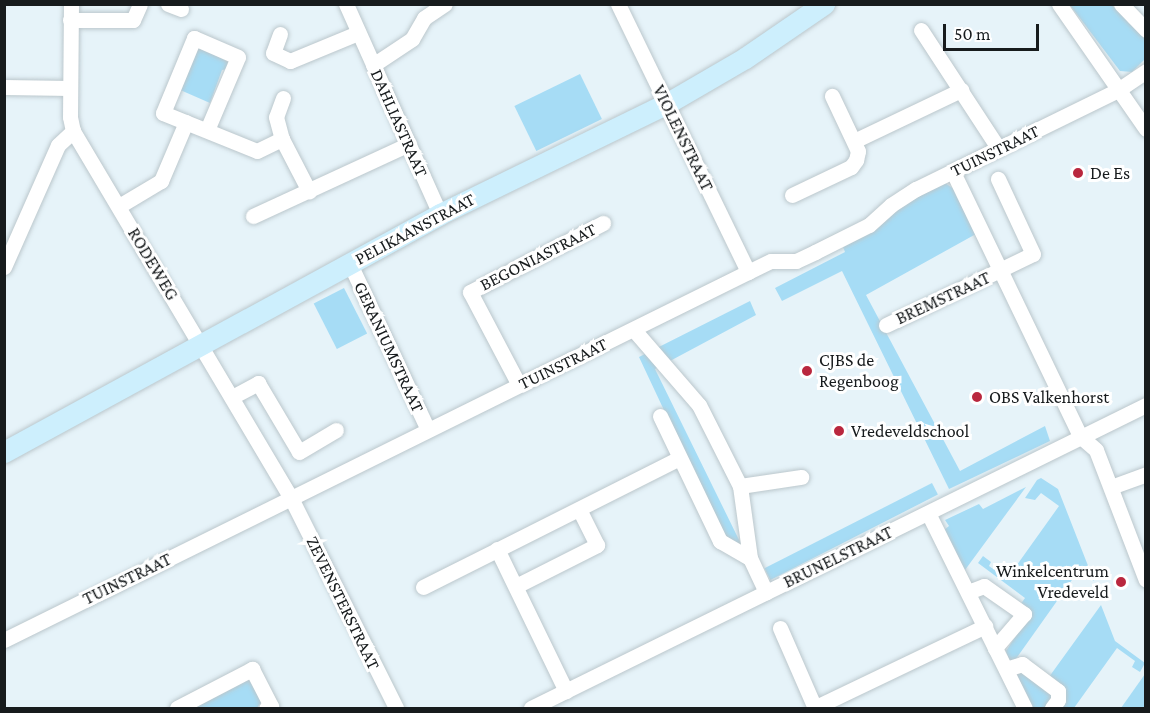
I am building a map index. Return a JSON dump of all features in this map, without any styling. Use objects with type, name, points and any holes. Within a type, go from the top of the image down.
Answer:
[{"type":"street","points":[[4,267],[58,145],[73,131],[70,122],[70,12],[133,20],[140,4]]},
{"type":"street","name":"DAHLIASTRAAT","points":[[346,4],[440,214]]},
{"type":"street","points":[[373,65],[412,39],[424,18],[445,4]]},
{"type":"street","name":"VIOLENSTRAAT","points":[[618,4],[748,272]]},
{"type":"street","name":"PELIKAANSTRAAT","points":[[4,452],[440,214],[666,104],[745,58],[824,4]]},
{"type":"street","points":[[1059,4],[1146,129]]},
{"type":"street","points":[[1121,4],[1146,30]]},
{"type":"street","points":[[921,30],[999,148]]},
{"type":"street","points":[[280,34],[273,52],[291,61],[358,33]]},
{"type":"street","points":[[207,130],[238,57],[194,38],[163,112],[257,151],[282,139]]},
{"type":"street","name":"TUINSTRAAT","points":[[4,640],[748,272],[771,261],[796,261],[815,252],[869,225],[899,199],[1118,90],[1146,71]]},
{"type":"street","points":[[4,87],[70,88]]},
{"type":"street","points":[[854,141],[961,90]]},
{"type":"street","points":[[792,195],[851,166],[858,152],[832,96]]},
{"type":"street","points":[[283,98],[276,117],[282,139],[309,192]]},
{"type":"street","points":[[119,206],[160,181],[186,122]]},
{"type":"street","name":"RODEWEG","points":[[73,131],[291,498]]},
{"type":"street","points":[[253,216],[409,144]]},
{"type":"street","name":"BREMSTRAAT","points":[[953,172],[1080,436],[1096,450],[1111,488],[1140,548],[1146,580]]},
{"type":"street","name":"BREMSTRAAT","points":[[886,325],[1001,272],[1033,254],[998,179]]},
{"type":"street","name":"BEGONIASTRAAT","points":[[519,385],[470,292],[603,223]]},
{"type":"street","name":"GERANIUMSTRAAT","points":[[350,264],[429,430]]},
{"type":"street","points":[[634,330],[699,405],[740,486],[750,558],[766,592]]},
{"type":"street","points":[[232,397],[258,383],[299,452],[336,430]]},
{"type":"street","name":"BRUNELSTRAAT","points":[[531,708],[1146,405]]},
{"type":"street","points":[[660,416],[720,541],[750,558]]},
{"type":"street","points":[[423,586],[679,458]]},
{"type":"street","points":[[1111,488],[1146,474]]},
{"type":"street","points":[[740,486],[801,477]]},
{"type":"street","name":"ZEVENSTERSTRAAT","points":[[291,498],[396,708]]},
{"type":"street","points":[[516,586],[597,545],[579,509]]},
{"type":"street","points":[[928,513],[1025,708]]},
{"type":"street","points":[[497,549],[566,691]]},
{"type":"street","points":[[968,592],[984,586],[1024,614],[995,648]]},
{"type":"street","points":[[780,628],[814,708],[985,626]]},
{"type":"street","points":[[1006,669],[1022,664],[1058,691],[1058,700],[1052,708]]},
{"type":"street","points":[[177,708],[252,669],[271,706],[267,708]]},
{"type":"shaded area","points":[[1070,5],[1112,5],[1145,39],[1145,59],[1132,72],[1120,71]]},
{"type":"shaded area","points":[[201,47],[228,62],[228,69],[222,70],[210,103],[178,89],[190,51]]},
{"type":"shaded area","points":[[580,74],[602,119],[536,151],[514,106]]},
{"type":"shaded area","points":[[945,183],[954,189],[976,234],[866,295],[960,471],[1045,426],[1050,441],[949,489],[842,271],[782,301],[775,288],[845,252],[843,247],[876,230],[902,205]]},
{"type":"shaded area","points":[[344,288],[367,333],[337,349],[314,303]]},
{"type":"shaded area","points":[[750,301],[756,315],[655,369],[743,548],[725,540],[639,357]]},
{"type":"shaded area","points":[[1041,478],[1058,489],[1094,581],[1079,570],[1013,663],[1010,663],[1006,651],[1031,613],[1020,605],[1025,598],[978,563],[983,556],[991,562],[989,566],[1007,579],[1059,506],[1041,493],[1035,500],[1025,498],[1037,480]]},
{"type":"shaded area","points":[[932,483],[938,495],[770,580],[764,568]]},
{"type":"shaded area","points":[[1026,487],[965,570],[944,530],[949,526],[945,520],[979,504],[983,509]]},
{"type":"shaded area","points":[[1101,605],[1115,641],[1145,663],[1140,672],[1132,667],[1135,661],[1117,648],[1074,708],[1056,708],[1049,677]]},
{"type":"shaded area","points":[[1023,672],[1054,696],[1046,708],[1031,708],[1017,675]]},
{"type":"shaded area","points":[[1145,674],[1145,708],[1121,708]]},
{"type":"shaded area","points":[[247,678],[251,679],[263,699],[257,708],[183,708]]},
{"type":"place","name":"De Es","points":[[1078,173]]},
{"type":"place","name":"CJBS de Regenboog","points":[[807,371]]},
{"type":"place","name":"OBS Valkenhorst","points":[[977,397]]},
{"type":"place","name":"Vredeveldschool","points":[[839,431]]},
{"type":"place","name":"Winkelcentrum Vredeveld","points":[[1121,582]]}]
